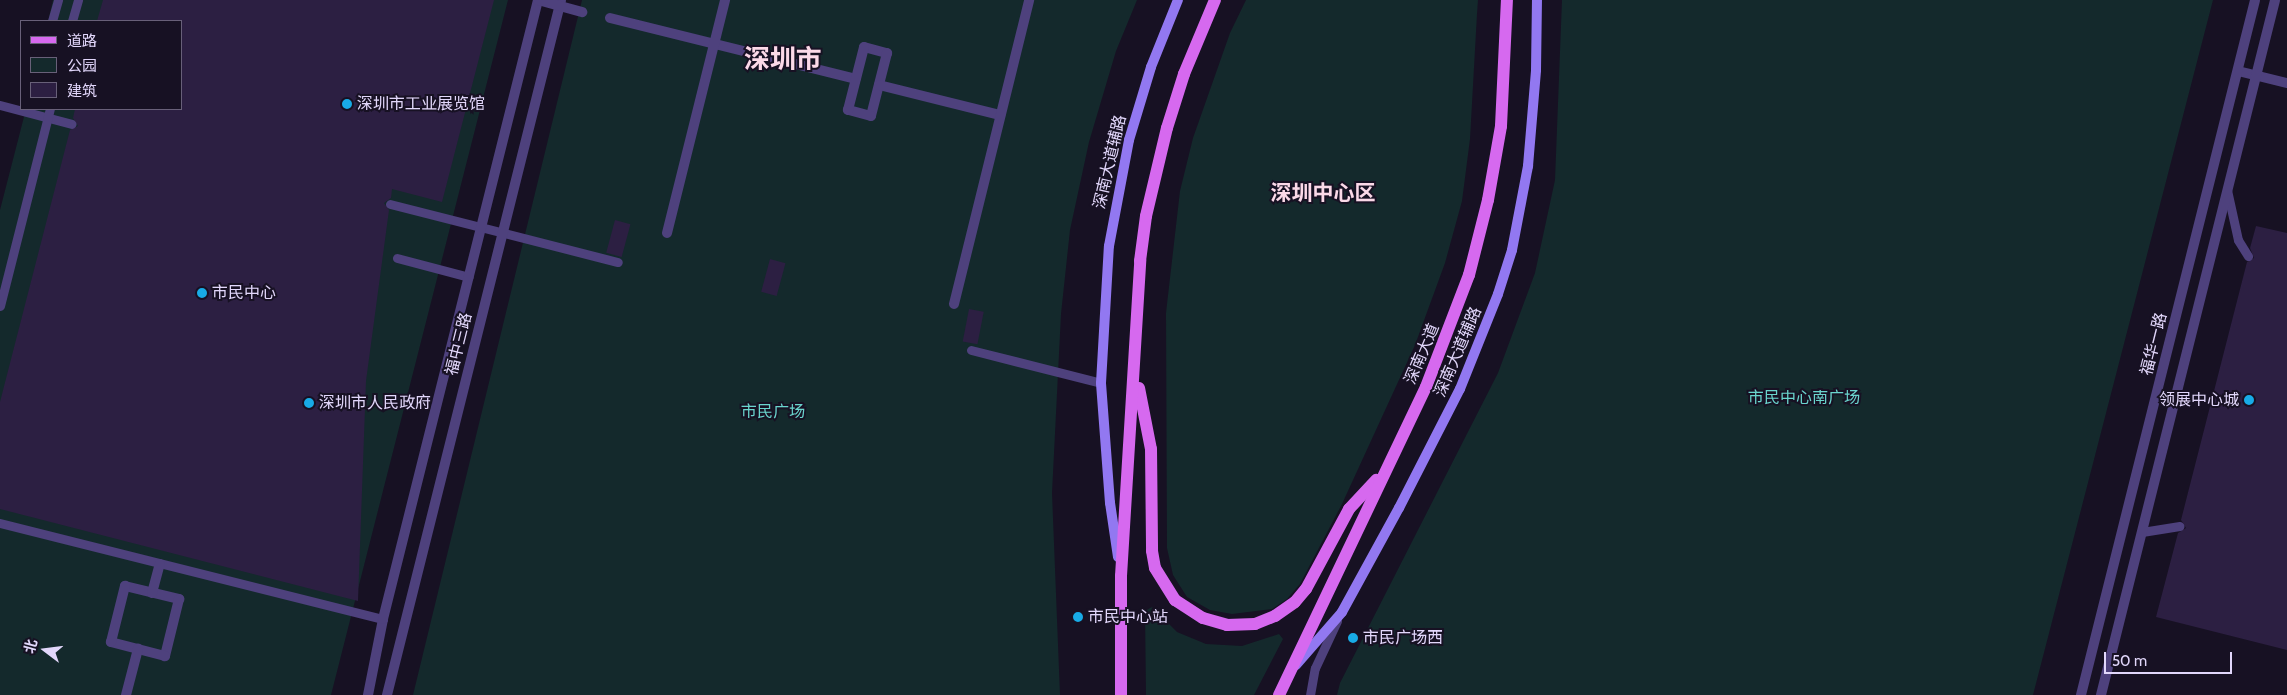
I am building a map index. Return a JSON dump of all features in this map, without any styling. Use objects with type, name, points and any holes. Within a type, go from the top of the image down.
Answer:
[{"type":"main road","name":"深南大道辅路","points":[[1121,576],[1110,502],[1101,383],[1109,246],[1119,177],[1151,66],[1178,0]]},
{"type":"main road","points":[[1121,695],[1121,576],[1135,370],[1140,261],[1156,172],[1184,74],[1215,0]]},
{"type":"main road","name":"深南大道辅路","points":[[1289,673],[1342,612],[1436,439],[1476,354],[1512,250],[1528,166],[1536,70],[1537,0]]},
{"type":"main road","name":"深南大道","points":[[1279,695],[1442,349],[1480,237],[1501,126],[1506,2]]},
{"type":"main road","points":[[1135,370],[1152,449],[1152,551],[1155,568],[1176,600],[1203,618],[1226,625],[1255,624],[1275,616],[1295,602],[1306,588],[1350,509],[1383,473]]},
{"type":"street","points":[[538,0],[582,12]]},
{"type":"street","name":"福中三路","points":[[368,695],[383,619],[538,0]]},
{"type":"street","name":"福中三路","points":[[386,695],[561,0]]},
{"type":"street","points":[[667,233],[725,0]]},
{"type":"street","points":[[954,304],[1029,0]]},
{"type":"street","name":"福华一路","points":[[2081,695],[2255,0]]},
{"type":"street","name":"福华一路","points":[[2101,695],[2275,0]]},
{"type":"street","points":[[610,18],[856,79]]},
{"type":"street","points":[[864,47],[887,53],[871,116],[848,110],[856,79],[864,47]]},
{"type":"street","points":[[2238,71],[2287,83]]},
{"type":"street","points":[[879,85],[1000,115]]},
{"type":"street","points":[[152,593],[160,564]]},
{"type":"street","points":[[125,586],[179,599],[165,656],[138,649],[111,642],[125,586]]},
{"type":"street","points":[[126,695],[138,649]]},
{"type":"lane","points":[[52,20],[58,0]]},
{"type":"lane","points":[[72,20],[78,0]]},
{"type":"lane","points":[[0,105],[20,109]]},
{"type":"lane","points":[[29,111],[49,113],[72,124]]},
{"type":"lane","points":[[0,306],[49,113]]},
{"type":"lane","points":[[2227,190],[2238,240],[2248,256]]},
{"type":"lane","points":[[390,204],[618,262]]},
{"type":"lane","points":[[397,258],[469,277]]},
{"type":"lane","points":[[971,350],[1101,383]]},
{"type":"lane","points":[[0,524],[383,619]]},
{"type":"lane","points":[[2142,532],[2180,526]]},
{"type":"lane","points":[[1310,695],[1315,668],[1342,612]]},
{"type":"green space","name":"市民中心","points":[[53,0],[508,0],[331,695],[0,695],[0,210],[26,110],[182,110],[182,20],[48,20]]},
{"type":"green space","name":"市民广场","points":[[582,0],[1137,0],[1116,51],[1089,142],[1070,230],[1061,314],[1052,493],[1060,695],[413,695]]},
{"type":"green space","points":[[1246,0],[1478,0],[1470,139],[1462,201],[1445,263],[1415,345],[1342,504],[1300,584],[1287,599],[1272,609],[1232,614],[1210,610],[1187,597],[1173,575],[1167,548],[1166,313],[1180,191],[1193,138],[1230,33]]},
{"type":"green space","name":"市民中心南广场","points":[[1562,0],[2213,0],[2033,695],[1337,695],[1340,683],[1498,373],[1535,273],[1555,180]]},
{"type":"green space","points":[[1152,607],[1177,632],[1206,644],[1242,646],[1279,634],[1283,639],[1254,695],[1146,695],[1145,611]]},
{"type":"building","name":"市民中心","points":[[103,0],[494,0],[442,202],[392,189],[391,198],[384,203],[389,210],[366,381],[358,601],[0,509],[0,402],[70,130],[78,126],[73,118],[75,110],[182,110],[182,20],[97,20]]},
{"type":"building","points":[[615,220],[630,224],[622,257],[606,253]]},
{"type":"building","name":"领展中心城","points":[[2256,226],[2287,233],[2287,650],[2156,617],[2178,533],[2186,528],[2181,520],[2247,262],[2254,258],[2250,248]]},
{"type":"building","points":[[770,259],[785,263],[777,296],[761,292]]},
{"type":"building","points":[[969,309],[984,312],[977,344],[963,341]]},
{"type":"place","name":"深圳市工业展览馆","points":[[347,104]]},
{"type":"place","name":"市民中心","points":[[202,293]]},
{"type":"place","name":"领展中心城","points":[[2249,400]]},
{"type":"place","name":"深圳市人民政府","points":[[309,403]]},
{"type":"place","name":"市民中心站","points":[[1078,617]]},
{"type":"place","name":"市民广场西","points":[[1353,638]]},
{"type":"district","name":"深圳市","points":[[783,60]]},
{"type":"district","name":"深圳中心区","points":[[1323,193]]}]
